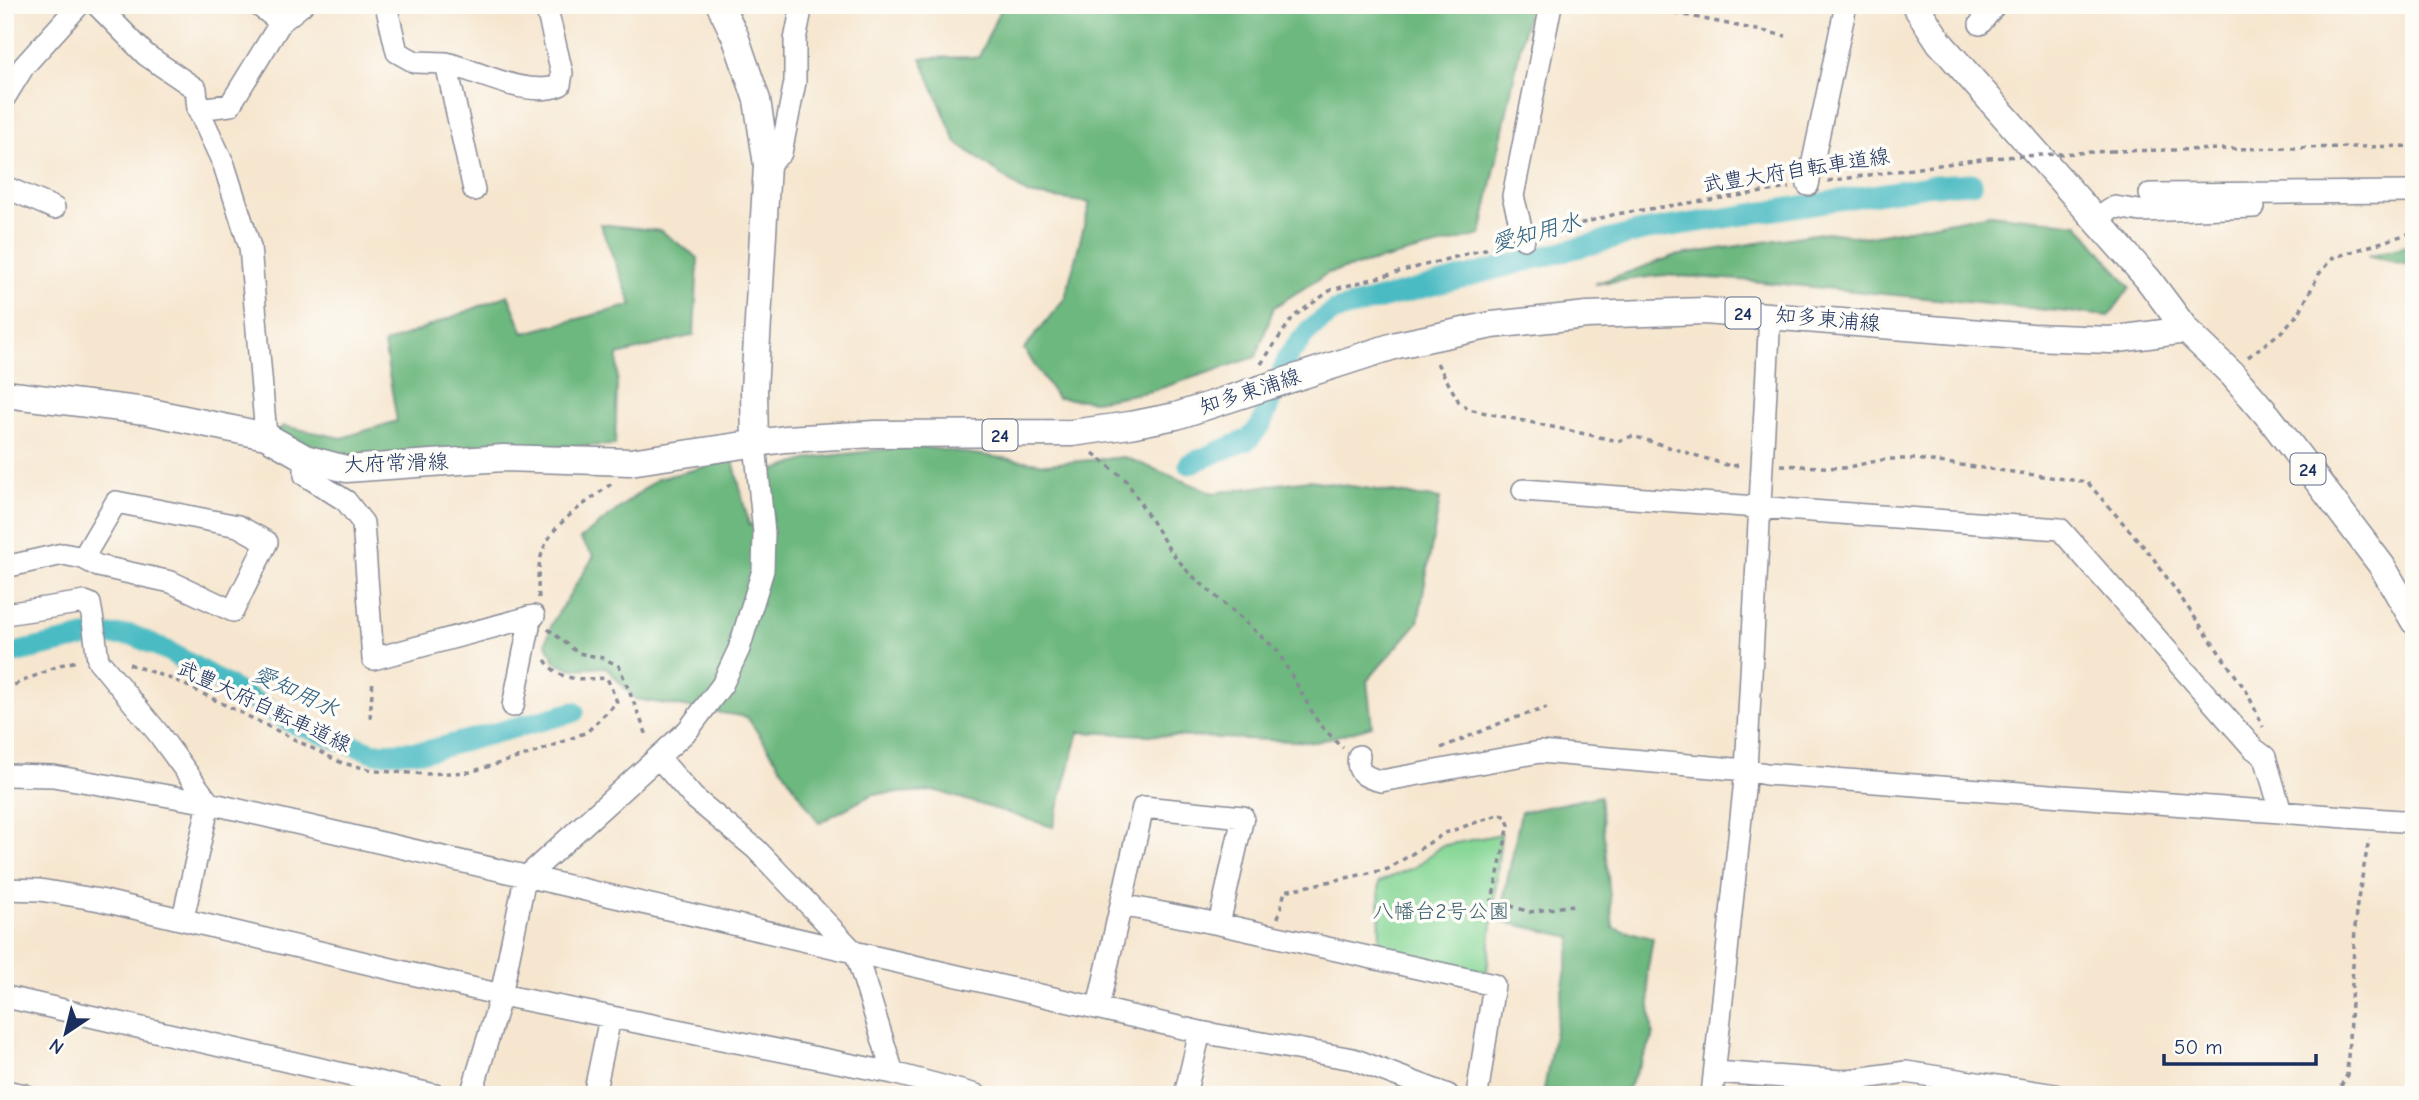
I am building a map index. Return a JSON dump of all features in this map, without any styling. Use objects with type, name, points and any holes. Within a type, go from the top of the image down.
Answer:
[{"type":"main road","points":[[720,5],[735,36],[757,100],[767,165],[754,390],[755,443]]},
{"type":"main road","name":"24","points":[[1915,5],[1940,43],[2148,279],[2186,330],[2232,373],[2269,417],[2382,566],[2414,621]]},
{"type":"main road","name":"知多東浦線","points":[[755,443],[875,434],[1018,435],[1084,431],[1176,416],[1397,345],[1492,325],[1653,310],[1770,314],[2045,338],[2110,340],[2186,330]]},
{"type":"main road","name":"大府常滑線","points":[[5,394],[146,411],[266,436],[305,458],[346,469],[503,458],[630,462],[755,443]]},
{"type":"street","points":[[5,97],[24,66],[79,5]]},
{"type":"street","points":[[97,5],[146,55],[196,89],[198,109],[224,165],[250,247],[266,436]]},
{"type":"street","points":[[258,5],[281,22]]},
{"type":"street","points":[[198,109],[230,105],[281,22],[302,5]]},
{"type":"street","points":[[386,5],[397,52],[415,62],[446,63],[479,76],[548,90],[560,85],[562,73],[546,5]]},
{"type":"street","points":[[767,165],[781,153],[796,82],[795,40],[802,5]]},
{"type":"street","points":[[1524,239],[1513,196],[1551,5]]},
{"type":"street","points":[[1808,185],[1846,5]]},
{"type":"street","points":[[1980,24],[1995,5]]},
{"type":"street","points":[[446,63],[474,190]]},
{"type":"street","points":[[5,187],[54,208]]},
{"type":"street","points":[[2150,194],[2414,192]]},
{"type":"street","points":[[2095,219],[2115,206],[2140,211],[2313,205],[2333,193]]},
{"type":"street","points":[[1712,1095],[1746,770],[1770,314]]},
{"type":"street","points":[[471,1095],[501,995],[525,878],[688,730],[722,685],[752,613],[763,570],[764,533],[755,443]]},
{"type":"street","points":[[305,458],[305,475],[346,500],[363,523],[373,659],[536,620]]},
{"type":"street","points":[[1523,490],[2060,529],[2253,748],[2265,757],[2281,812]]},
{"type":"street","points":[[5,567],[63,554],[83,558],[98,566],[171,582],[233,611],[267,542],[238,526],[116,502],[83,558]]},
{"type":"street","points":[[5,614],[85,602],[90,604],[93,621],[91,660],[158,733],[209,803],[183,918]]},
{"type":"street","points":[[513,706],[529,627],[536,620]]},
{"type":"street","points":[[1359,756],[1359,769],[1363,775],[1381,781],[1540,751],[1766,774],[2414,822]]},
{"type":"street","points":[[659,757],[693,797],[756,849],[856,954],[893,1073]]},
{"type":"street","points":[[5,775],[53,776],[209,803],[1200,1032],[1353,1059],[1448,1095]]},
{"type":"street","points":[[1098,1007],[1143,807],[1243,817],[1219,925]]},
{"type":"street","points":[[5,889],[64,894],[183,918],[501,995],[893,1073],[976,1095]]},
{"type":"street","points":[[1121,905],[1494,985],[1477,1095]]},
{"type":"street","points":[[5,999],[11,998],[435,1095]]},
{"type":"street","points":[[594,1095],[610,1018]]},
{"type":"street","points":[[1185,1095],[1200,1032]]},
{"type":"street","points":[[1715,1073],[1842,1082],[1906,1072],[2055,1095]]},
{"type":"street","points":[[5,1091],[24,1095]]},
{"type":"path","points":[[1636,5],[1786,36]]},
{"type":"path","name":"武豊大府自転車道線","points":[[1241,393],[1293,317],[1331,290],[1388,277],[1616,214],[1988,158],[2111,151],[2414,146]]},
{"type":"path","points":[[2232,373],[2299,313],[2319,274],[2332,258],[2414,232]]},
{"type":"path","points":[[1084,431],[1087,447],[1126,480],[1179,561],[1277,650],[1319,724],[1333,740],[1359,756]]},
{"type":"path","points":[[541,640],[536,620],[539,600],[538,563],[547,540],[570,517],[626,473],[630,462]]},
{"type":"path","points":[[536,620],[578,653],[603,658],[619,666],[643,728],[659,757]]},
{"type":"path","name":"武豊大府自転車道線","points":[[120,661],[177,681],[342,763],[377,771],[427,774],[470,772],[537,752],[587,732],[617,702],[607,678],[562,677],[551,671],[542,655]]},
{"type":"path","points":[[370,718],[373,659]]},
{"type":"path","points":[[5,689],[60,666],[91,660]]},
{"type":"path","points":[[1430,751],[1508,719],[1547,708]]},
{"type":"path","points":[[1274,937],[1285,891],[1388,869],[1446,833],[1501,814],[1506,817],[1509,825],[1492,900],[1530,912],[1573,905]]},
{"type":"path","points":[[2336,1095],[2347,1075],[2356,909],[2371,819]]},
{"type":"green space","points":[[1002,5],[1529,5],[1481,235],[1328,273],[1274,307],[1256,357],[1152,391],[1095,401],[1057,398],[1024,349],[1065,298],[1090,203],[1027,194],[956,142],[921,58],[979,57]]},
{"type":"green space","points":[[1990,214],[2078,224],[2130,287],[2109,316],[1663,275],[1595,284],[1674,256],[1827,232],[1865,237]]},
{"type":"green space","points":[[600,224],[661,231],[698,258],[694,335],[618,355],[615,445],[502,448],[345,463],[277,432],[283,426],[342,438],[397,421],[384,344],[508,295],[524,333],[632,305]]},
{"type":"green space","points":[[2414,244],[2414,266],[2368,256]]},
{"type":"green space","points":[[914,446],[1046,464],[1125,457],[1213,493],[1309,480],[1440,499],[1418,622],[1367,681],[1372,726],[1316,742],[1079,732],[1053,827],[937,791],[873,794],[819,823],[747,717],[635,699],[606,667],[573,669],[555,662],[546,642],[552,623],[594,556],[580,539],[657,479],[733,460],[749,525],[772,520],[772,471],[812,458]]},
{"type":"green space","points":[[1600,796],[1613,928],[1653,938],[1647,974],[1653,1038],[1627,1090],[1628,1095],[1543,1095],[1572,937],[1499,921],[1521,812]]},
{"type":"green space","name":"八幡台2号公園","points":[[1501,834],[1487,972],[1380,952],[1379,882],[1415,867],[1441,846]]},
{"type":"waterway","name":"愛知用水","points":[[1189,464],[1249,439],[1261,425],[1289,355],[1309,330],[1334,311],[1642,231],[1934,185],[1972,183]]},
{"type":"waterway","name":"愛知用水","points":[[5,655],[89,636],[132,635],[168,651],[292,723],[375,753],[427,751],[574,712]]}]
